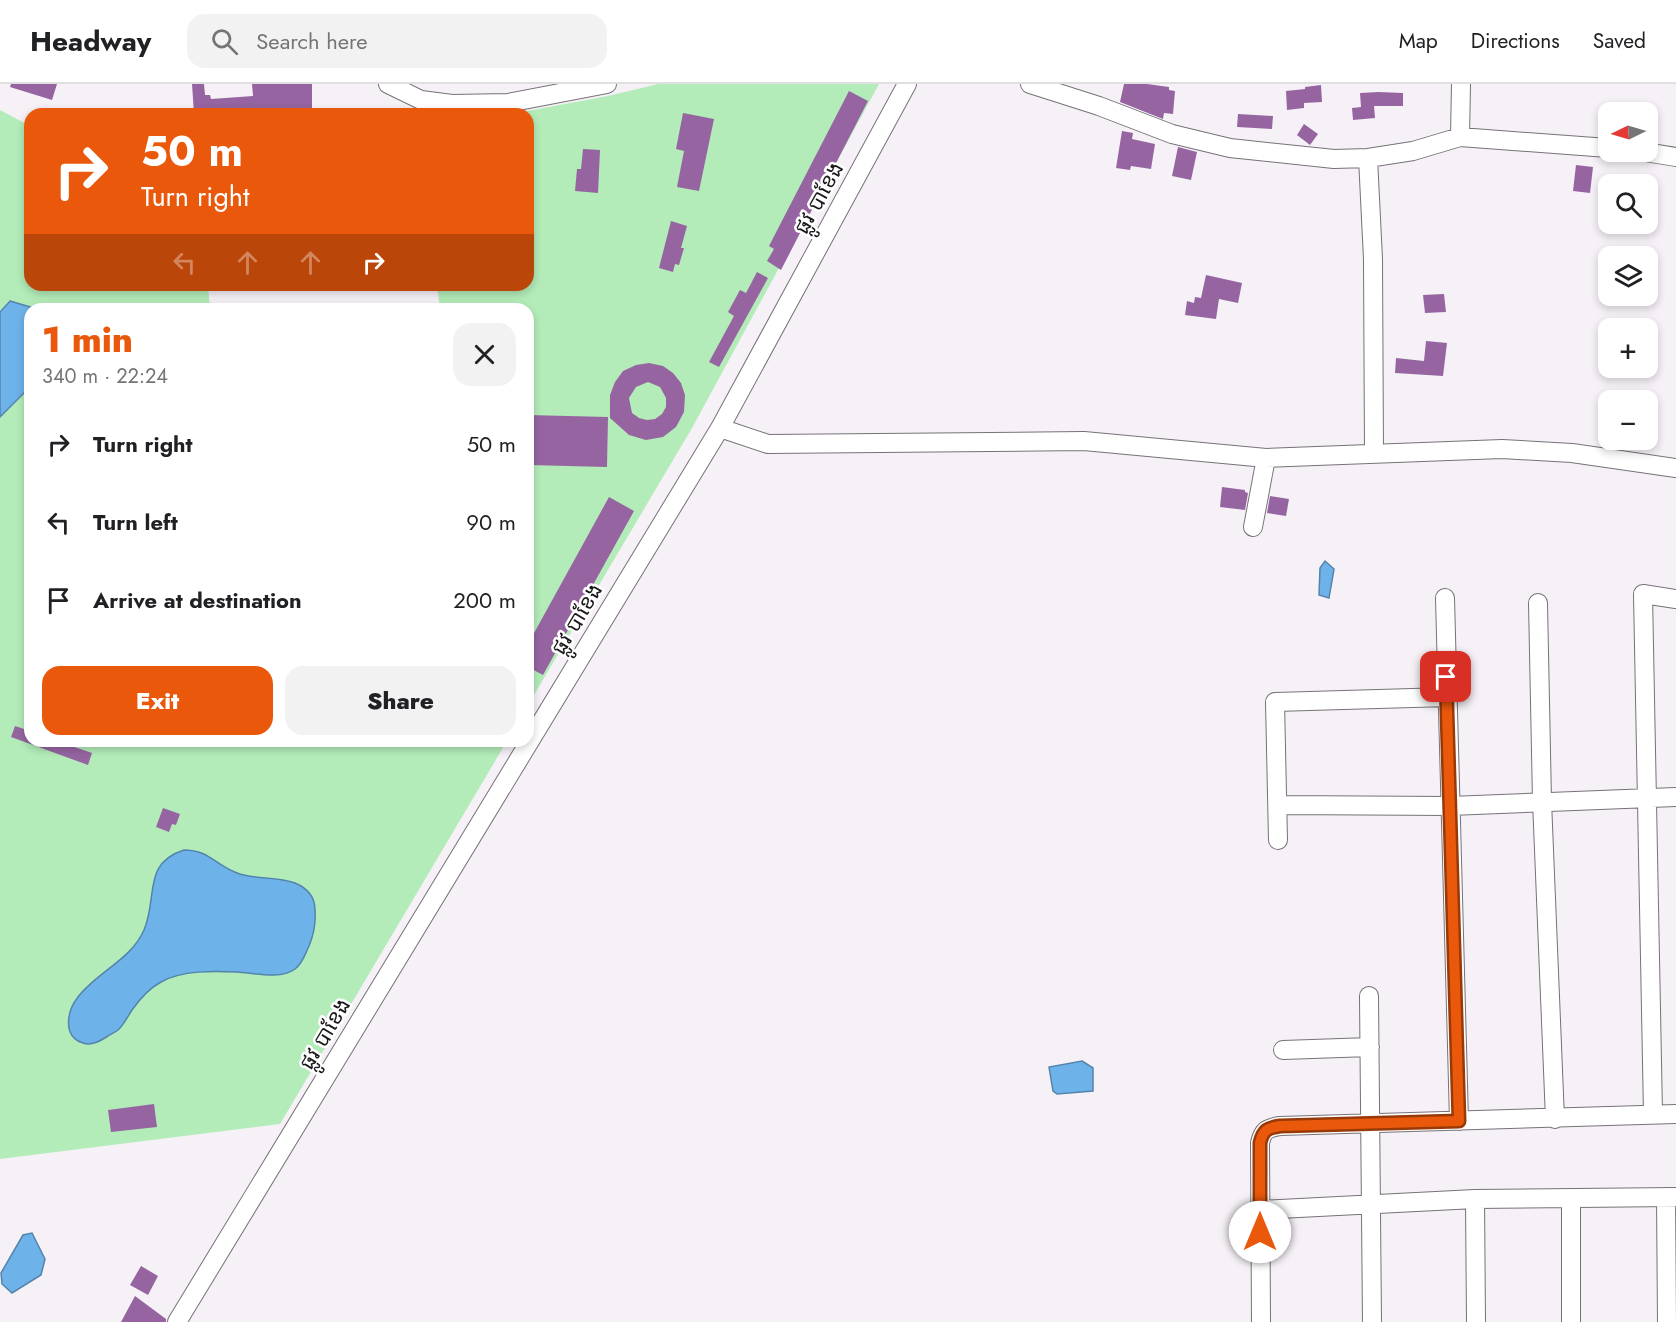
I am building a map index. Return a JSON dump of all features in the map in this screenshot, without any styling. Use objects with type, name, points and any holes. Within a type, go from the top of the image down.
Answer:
[{"type":"street","points":[[388,84],[421,100],[452,104],[508,103],[607,84]]},
{"type":"street","name":"ផ្លូវ បាខែង","points":[[534,734],[720,428],[907,84]]},
{"type":"street","points":[[1030,84],[1210,145],[1299,156],[1368,158],[1413,151],[1460,137],[1598,147]]},
{"type":"street","points":[[1460,137],[1461,84]]},
{"type":"street","points":[[1658,154],[1676,157]]},
{"type":"street","points":[[1368,158],[1373,259],[1374,453]]},
{"type":"street","points":[[720,428],[768,444],[1084,441],[1266,458],[1502,449],[1572,453],[1676,468]]},
{"type":"street","points":[[1253,527],[1266,458]]},
{"type":"street","points":[[1653,1114],[1644,594],[1676,599]]},
{"type":"street","points":[[1445,598],[1459,1121]]},
{"type":"street","points":[[1538,603],[1542,801],[1555,1119]]},
{"type":"street","points":[[1278,840],[1275,702],[1447,697]]},
{"type":"street","name":"ផ្លូវ បាខែង","points":[[177,1322],[526,747]]},
{"type":"street","points":[[1278,805],[1450,806],[1676,797]]},
{"type":"street","points":[[1369,996],[1372,1123],[1370,1204],[1372,1322]]},
{"type":"street","points":[[1283,1050],[1370,1047]]},
{"type":"street","points":[[1261,1322],[1260,1143],[1262,1133],[1266,1130],[1280,1126],[1676,1114]]},
{"type":"street","points":[[1259,1210],[1475,1199],[1671,1197],[1667,1322]]},
{"type":"street","points":[[1571,1198],[1571,1322]]},
{"type":"street","points":[[1475,1199],[1476,1322]]},
{"type":"green space","points":[[658,84],[879,84],[692,428],[534,695],[534,303],[439,303],[438,291],[534,291],[534,110]]},
{"type":"green space","points":[[0,110],[24,123],[24,291],[208,291],[210,303],[24,303],[24,747],[503,747],[280,1124],[0,1159]]},
{"type":"water","points":[[10,301],[24,305],[24,393],[0,417],[0,312]]},
{"type":"water","points":[[1325,561],[1334,569],[1329,598],[1319,595],[1320,568]]},
{"type":"water","points":[[184,850],[200,852],[237,873],[251,877],[280,879],[295,883],[307,890],[314,901],[315,919],[312,937],[302,961],[295,969],[282,974],[208,972],[188,973],[169,978],[145,994],[123,1025],[116,1031],[93,1043],[86,1044],[76,1040],[68,1023],[74,1003],[94,980],[131,950],[144,930],[154,883],[162,863]]},
{"type":"water","points":[[1082,1061],[1093,1068],[1093,1091],[1057,1094],[1053,1091],[1049,1067]]},
{"type":"water","points":[[32,1233],[45,1259],[41,1275],[12,1293],[2,1284],[1,1273],[23,1235]]},
{"type":"building","points":[[11,84],[57,84],[52,100],[10,87]]},
{"type":"building","points":[[192,84],[204,84],[205,95],[210,95],[211,99],[253,96],[252,84],[312,84],[312,108],[194,108]]},
{"type":"building","points":[[1124,84],[1169,87],[1169,90],[1175,91],[1173,114],[1164,113],[1163,119],[1120,102]]},
{"type":"building","points":[[1321,85],[1322,102],[1304,103],[1304,108],[1287,110],[1286,91]]},
{"type":"building","points":[[849,91],[868,101],[781,270],[767,261],[774,249],[769,246]]},
{"type":"building","points":[[1360,93],[1403,93],[1403,106],[1374,106],[1375,118],[1353,120],[1352,108],[1361,107]]},
{"type":"building","points":[[683,113],[714,119],[699,191],[677,187],[684,151],[676,149]]},
{"type":"building","points":[[1238,114],[1273,116],[1272,129],[1237,127]]},
{"type":"building","points":[[1304,124],[1318,134],[1310,145],[1297,135]]},
{"type":"building","points":[[1122,131],[1133,133],[1132,139],[1155,144],[1151,169],[1131,166],[1130,170],[1116,168]]},
{"type":"building","points":[[1178,147],[1197,152],[1191,180],[1172,176]]},
{"type":"building","points":[[583,149],[600,150],[598,193],[575,191],[577,169],[581,169]]},
{"type":"building","points":[[1576,165],[1593,167],[1590,193],[1573,191]]},
{"type":"building","points":[[671,221],[687,226],[679,265],[675,264],[673,272],[659,268]]},
{"type":"building","points":[[757,272],[768,278],[719,367],[709,362],[734,316],[728,312],[740,290],[746,293]]},
{"type":"building","points":[[1206,275],[1242,283],[1238,303],[1219,299],[1216,319],[1185,315],[1187,301],[1194,303],[1195,297],[1201,298]]},
{"type":"building","points":[[1444,294],[1446,312],[1425,313],[1423,295]]},
{"type":"building","points":[[1426,341],[1447,343],[1443,376],[1395,373],[1396,358],[1424,361]]},
{"type":"building","points":[[649,363],[663,366],[681,383],[685,395],[684,412],[676,427],[663,437],[646,440],[629,435],[610,418],[610,395],[615,382],[623,371],[636,365]],"holes":[[[648,382],[660,387],[666,398],[666,407],[662,414],[655,419],[647,420],[632,413],[629,398],[636,387]]]},
{"type":"building","points":[[534,415],[608,417],[607,467],[534,465]]},
{"type":"building","points":[[1222,487],[1245,490],[1248,493],[1245,510],[1220,507]]},
{"type":"building","points":[[1270,496],[1289,499],[1286,516],[1267,513]]},
{"type":"building","points":[[609,497],[634,511],[543,675],[534,670],[534,633]]},
{"type":"building","points":[[15,726],[24,729],[24,742],[11,737]]},
{"type":"building","points":[[38,747],[74,747],[92,753],[88,765]]},
{"type":"building","points":[[163,808],[180,814],[176,825],[172,824],[169,832],[156,827]]},
{"type":"building","points":[[154,1104],[157,1127],[111,1132],[108,1110]]},
{"type":"building","points":[[141,1266],[158,1276],[148,1295],[130,1285]]},
{"type":"building","points":[[135,1296],[166,1319],[166,1322],[121,1322]]},
{"type":"route","points":[[1260,1232],[1260,1143],[1262,1133],[1270,1127],[1459,1121],[1446,677]]}]
